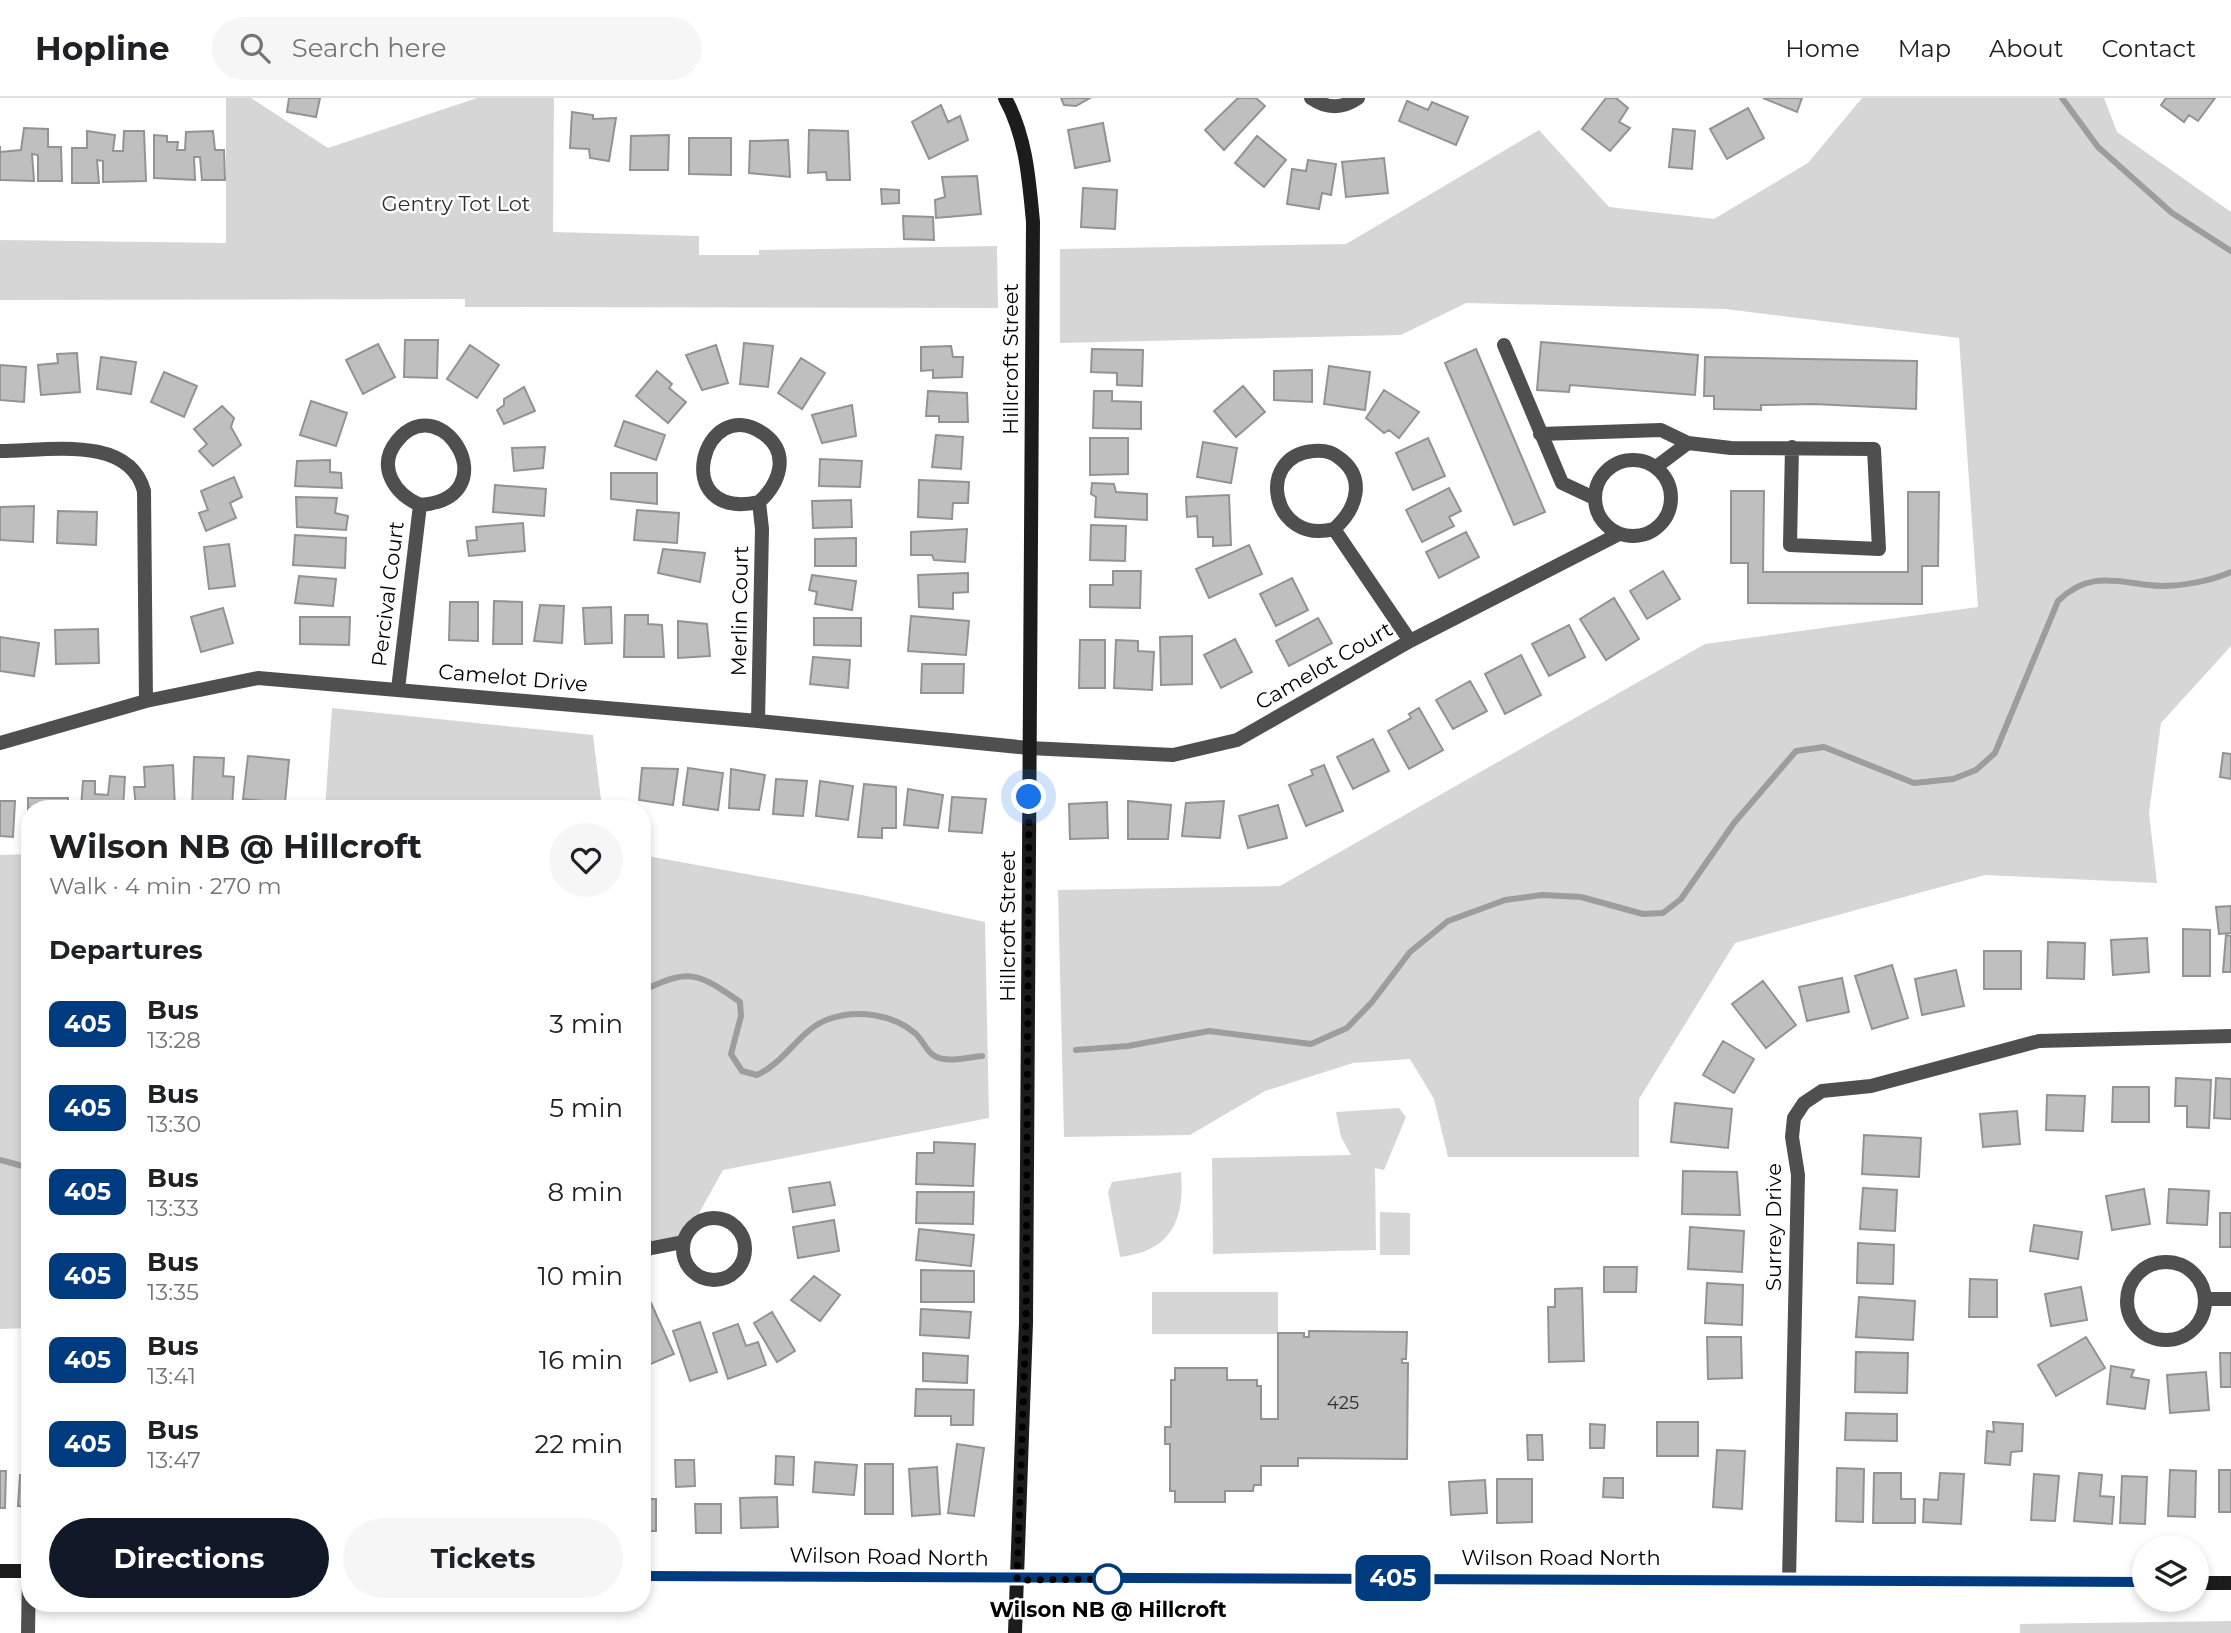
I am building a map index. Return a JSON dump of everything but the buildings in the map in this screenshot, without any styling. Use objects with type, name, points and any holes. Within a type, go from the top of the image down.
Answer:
[{"type":"main road","name":"Hillcroft Street","points":[[1005,98],[1014,116],[1028,163],[1033,222],[1026,1324],[1015,1633]]},
{"type":"main road","points":[[0,1571],[21,1571]]},
{"type":"main road","name":"Wilson Road North","points":[[651,1576],[1017,1580],[1224,1577],[2132,1582]]},
{"type":"main road","points":[[2209,1583],[2231,1583]]},
{"type":"street","points":[[1311,98],[1334,107],[1346,105],[1358,98]]},
{"type":"street","points":[[1504,345],[1562,483],[1594,498]]},
{"type":"street","name":"Percival Court","points":[[431,427],[454,438],[465,460],[464,472],[453,493],[443,500],[420,505],[397,491],[388,467],[396,442],[406,433],[431,427]]},
{"type":"street","points":[[728,429],[754,429],[774,444],[779,456],[777,481],[759,502],[735,505],[723,501],[705,482],[703,457],[708,444],[728,429]]},
{"type":"street","points":[[1540,434],[1661,430],[1688,443],[1731,448],[1792,447],[1874,449],[1879,549],[1790,545],[1792,447]]},
{"type":"street","points":[[1656,467],[1688,443]]},
{"type":"street","points":[[1321,450],[1334,454],[1353,473],[1356,500],[1350,513],[1334,528],[1314,531],[1302,528],[1283,512],[1278,500],[1279,475],[1296,456],[1321,450]]},
{"type":"street","points":[[0,451],[111,453],[128,463],[140,475],[144,491],[146,701]]},
{"type":"street","points":[[1636,460],[1656,467],[1670,489],[1671,503],[1667,516],[1646,534],[1633,537],[1619,534],[1606,526],[1597,513],[1594,498],[1601,478],[1616,464],[1636,460]]},
{"type":"street","name":"Merlin Court","points":[[758,721],[762,529],[759,502]]},
{"type":"street","name":"Percival Court","points":[[398,689],[420,505]]},
{"type":"street","points":[[1334,528],[1410,641]]},
{"type":"street","name":"Camelot Court","points":[[1029,748],[1173,755],[1237,740],[1410,641],[1619,534]]},
{"type":"street","name":"Camelot Drive","points":[[0,743],[146,701],[258,678],[758,721],[1029,748]]},
{"type":"street","name":"Surrey Drive","points":[[1789,1580],[1798,1175],[1792,1137],[1794,1118],[1804,1103],[1822,1091],[1871,1086],[2039,1041],[2231,1036]]},
{"type":"street","points":[[651,1248],[684,1242],[694,1225],[715,1218],[728,1221],[736,1228],[745,1244],[744,1255],[733,1273],[716,1281],[705,1279],[688,1267],[683,1253],[684,1242]]},
{"type":"street","points":[[2166,1262],[2190,1271],[2206,1299],[2205,1308],[2194,1328],[2171,1340],[2147,1335],[2130,1317],[2127,1304],[2134,1280],[2142,1271],[2166,1262]]},
{"type":"street","points":[[2206,1299],[2231,1299]]},
{"type":"street","points":[[28,1612],[28,1633]]},
{"type":"green space","name":"Gentry Tot Lot","points":[[226,98],[251,98],[328,148],[477,98],[554,98],[553,232],[699,236],[699,255],[759,255],[759,250],[997,246],[998,308],[465,307],[465,299],[0,300],[0,240],[226,243]]},
{"type":"green space","points":[[1862,98],[2104,98],[2117,132],[2231,212],[2231,646],[2161,723],[2149,813],[2157,883],[1985,875],[1735,943],[1639,1099],[1639,1157],[1448,1157],[1434,1099],[1410,1059],[1353,1063],[1265,1091],[1190,1135],[1064,1137],[1058,890],[1280,886],[1705,644],[1978,607],[1959,338],[1725,309],[1466,303],[1401,335],[1060,343],[1060,249],[1346,244],[1539,130],[1609,207],[1714,219],[1808,163]]},
{"type":"green space","points":[[332,708],[593,735],[601,800],[326,800]]},
{"type":"green space","points":[[21,854],[21,1328],[0,1329],[0,855]]},
{"type":"green space","points":[[651,857],[867,896],[985,922],[989,1118],[723,1170],[683,1242],[651,1250]]},
{"type":"green space","points":[[1399,1108],[1406,1117],[1384,1170],[1375,1168],[1376,1250],[1213,1254],[1212,1158],[1351,1155],[1341,1137],[1336,1112]]},
{"type":"green space","points":[[1181,1172],[1180,1204],[1171,1230],[1152,1248],[1120,1257],[1108,1192],[1112,1182]]},
{"type":"green space","points":[[1380,1212],[1410,1213],[1410,1255],[1380,1255]]},
{"type":"green space","points":[[1152,1292],[1278,1292],[1278,1334],[1152,1334]]},
{"type":"green space","points":[[2231,1621],[2231,1633],[2020,1633],[2020,1624]]},
{"type":"waterway","points":[[2062,98],[2098,147],[2172,213],[2231,251]]},
{"type":"waterway","points":[[1076,1050],[1128,1046],[1209,1031],[1311,1044],[1347,1028],[1372,1002],[1410,952],[1448,921],[1505,900],[1542,895],[1581,897],[1643,914],[1663,913],[1681,899],[1734,823],[1796,751],[1824,747],[1914,783],[1953,779],[1976,770],[1995,753],[2058,601],[2083,584],[2095,581],[2178,585],[2231,572]]},
{"type":"waterway","points":[[651,987],[682,976],[692,977],[713,984],[740,1002],[741,1016],[731,1054],[742,1071],[757,1075],[777,1062],[819,1023],[851,1014],[874,1015],[907,1027],[938,1058],[951,1060],[982,1056]]},
{"type":"waterway","points":[[0,1160],[21,1166]]},
{"type":"bus line","name":"405","points":[[651,1576],[1049,1580],[1224,1577],[2132,1582]]},
{"type":"place","name":"Wilson NB @ Hillcroft","points":[[1108,1579]]},
{"type":"route","points":[[1029,797],[1026,1324],[1017,1580],[1108,1579]]}]
